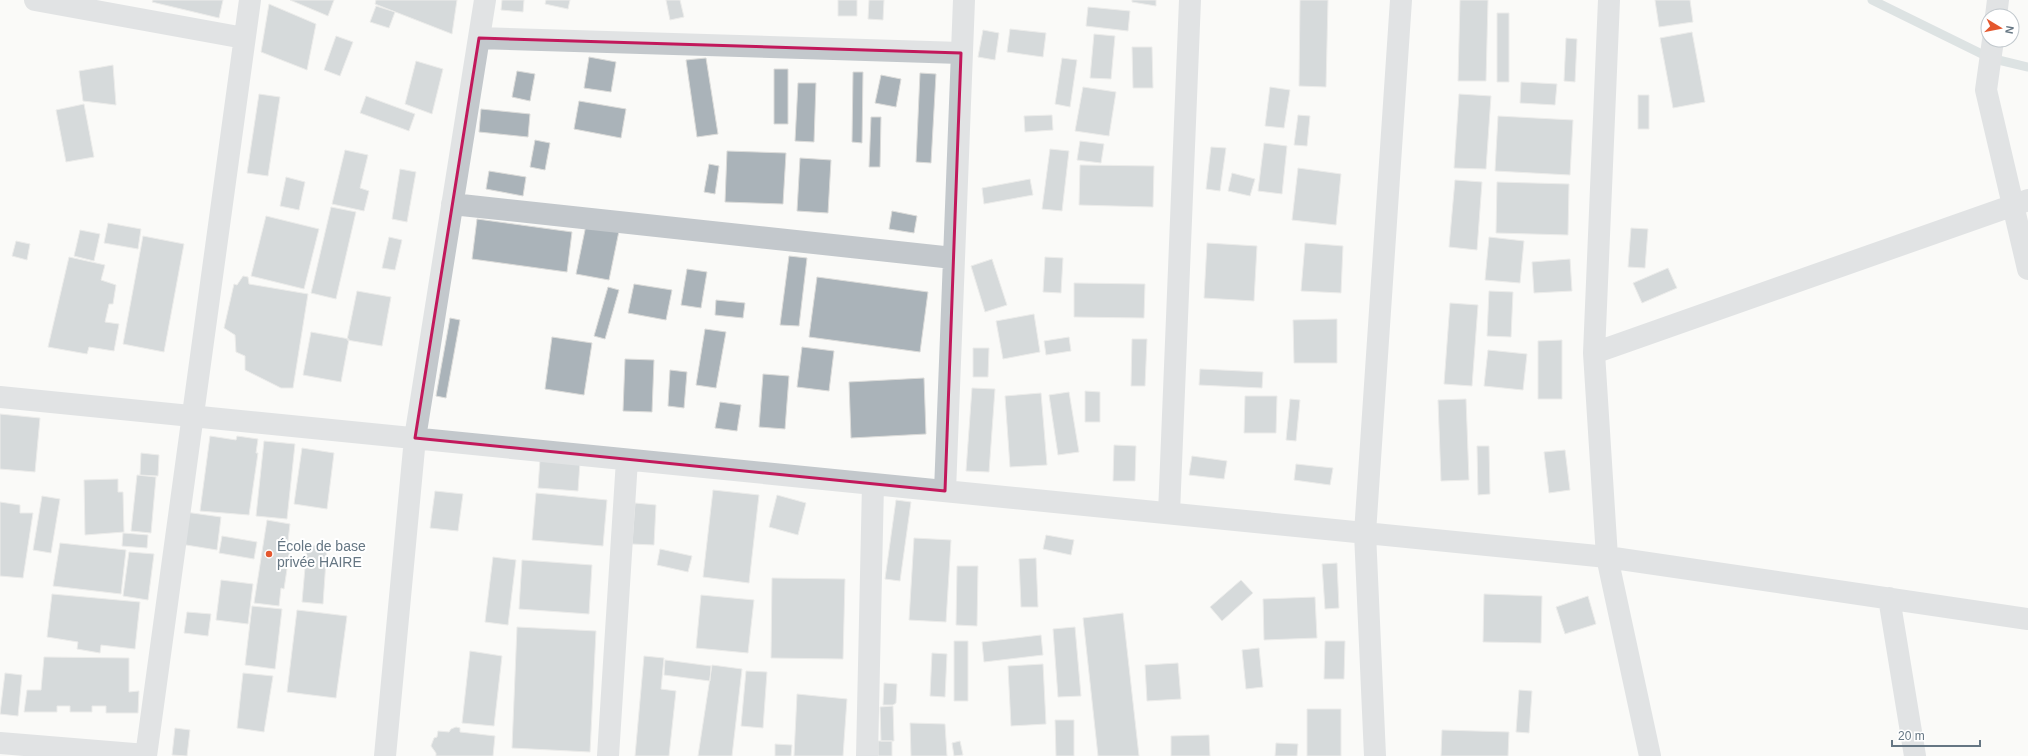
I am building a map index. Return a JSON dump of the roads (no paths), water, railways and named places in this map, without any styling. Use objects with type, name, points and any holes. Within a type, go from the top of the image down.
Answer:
[{"type":"street","points":[[35,0],[244,38]]},
{"type":"street","points":[[0,742],[146,756],[250,0]]},
{"type":"street","points":[[385,756],[415,438],[485,0]]},
{"type":"street","points":[[945,491],[964,0]]},
{"type":"street","points":[[1169,513],[1190,0]]},
{"type":"street","points":[[1375,756],[1365,533],[1401,0]]},
{"type":"street","points":[[1609,0],[1594,353],[1607,557],[1650,756]]},
{"type":"street","points":[[478,38],[961,53]]},
{"type":"street","points":[[1992,48],[1986,90],[2020,203],[2028,269]]},
{"type":"street","points":[[1594,353],[2020,203]]},
{"type":"street","points":[[452,204],[953,258]]},
{"type":"street","points":[[0,397],[1607,557],[2028,619]]},
{"type":"street","points":[[608,756],[627,460]]},
{"type":"street","points":[[867,756],[873,484]]},
{"type":"street","points":[[1889,598],[1915,756]]},
{"type":"waterway","points":[[1872,0],[1990,58],[2028,67]]},
{"type":"place","name":"École de base privée HAIRE","points":[[269,554]]}]
